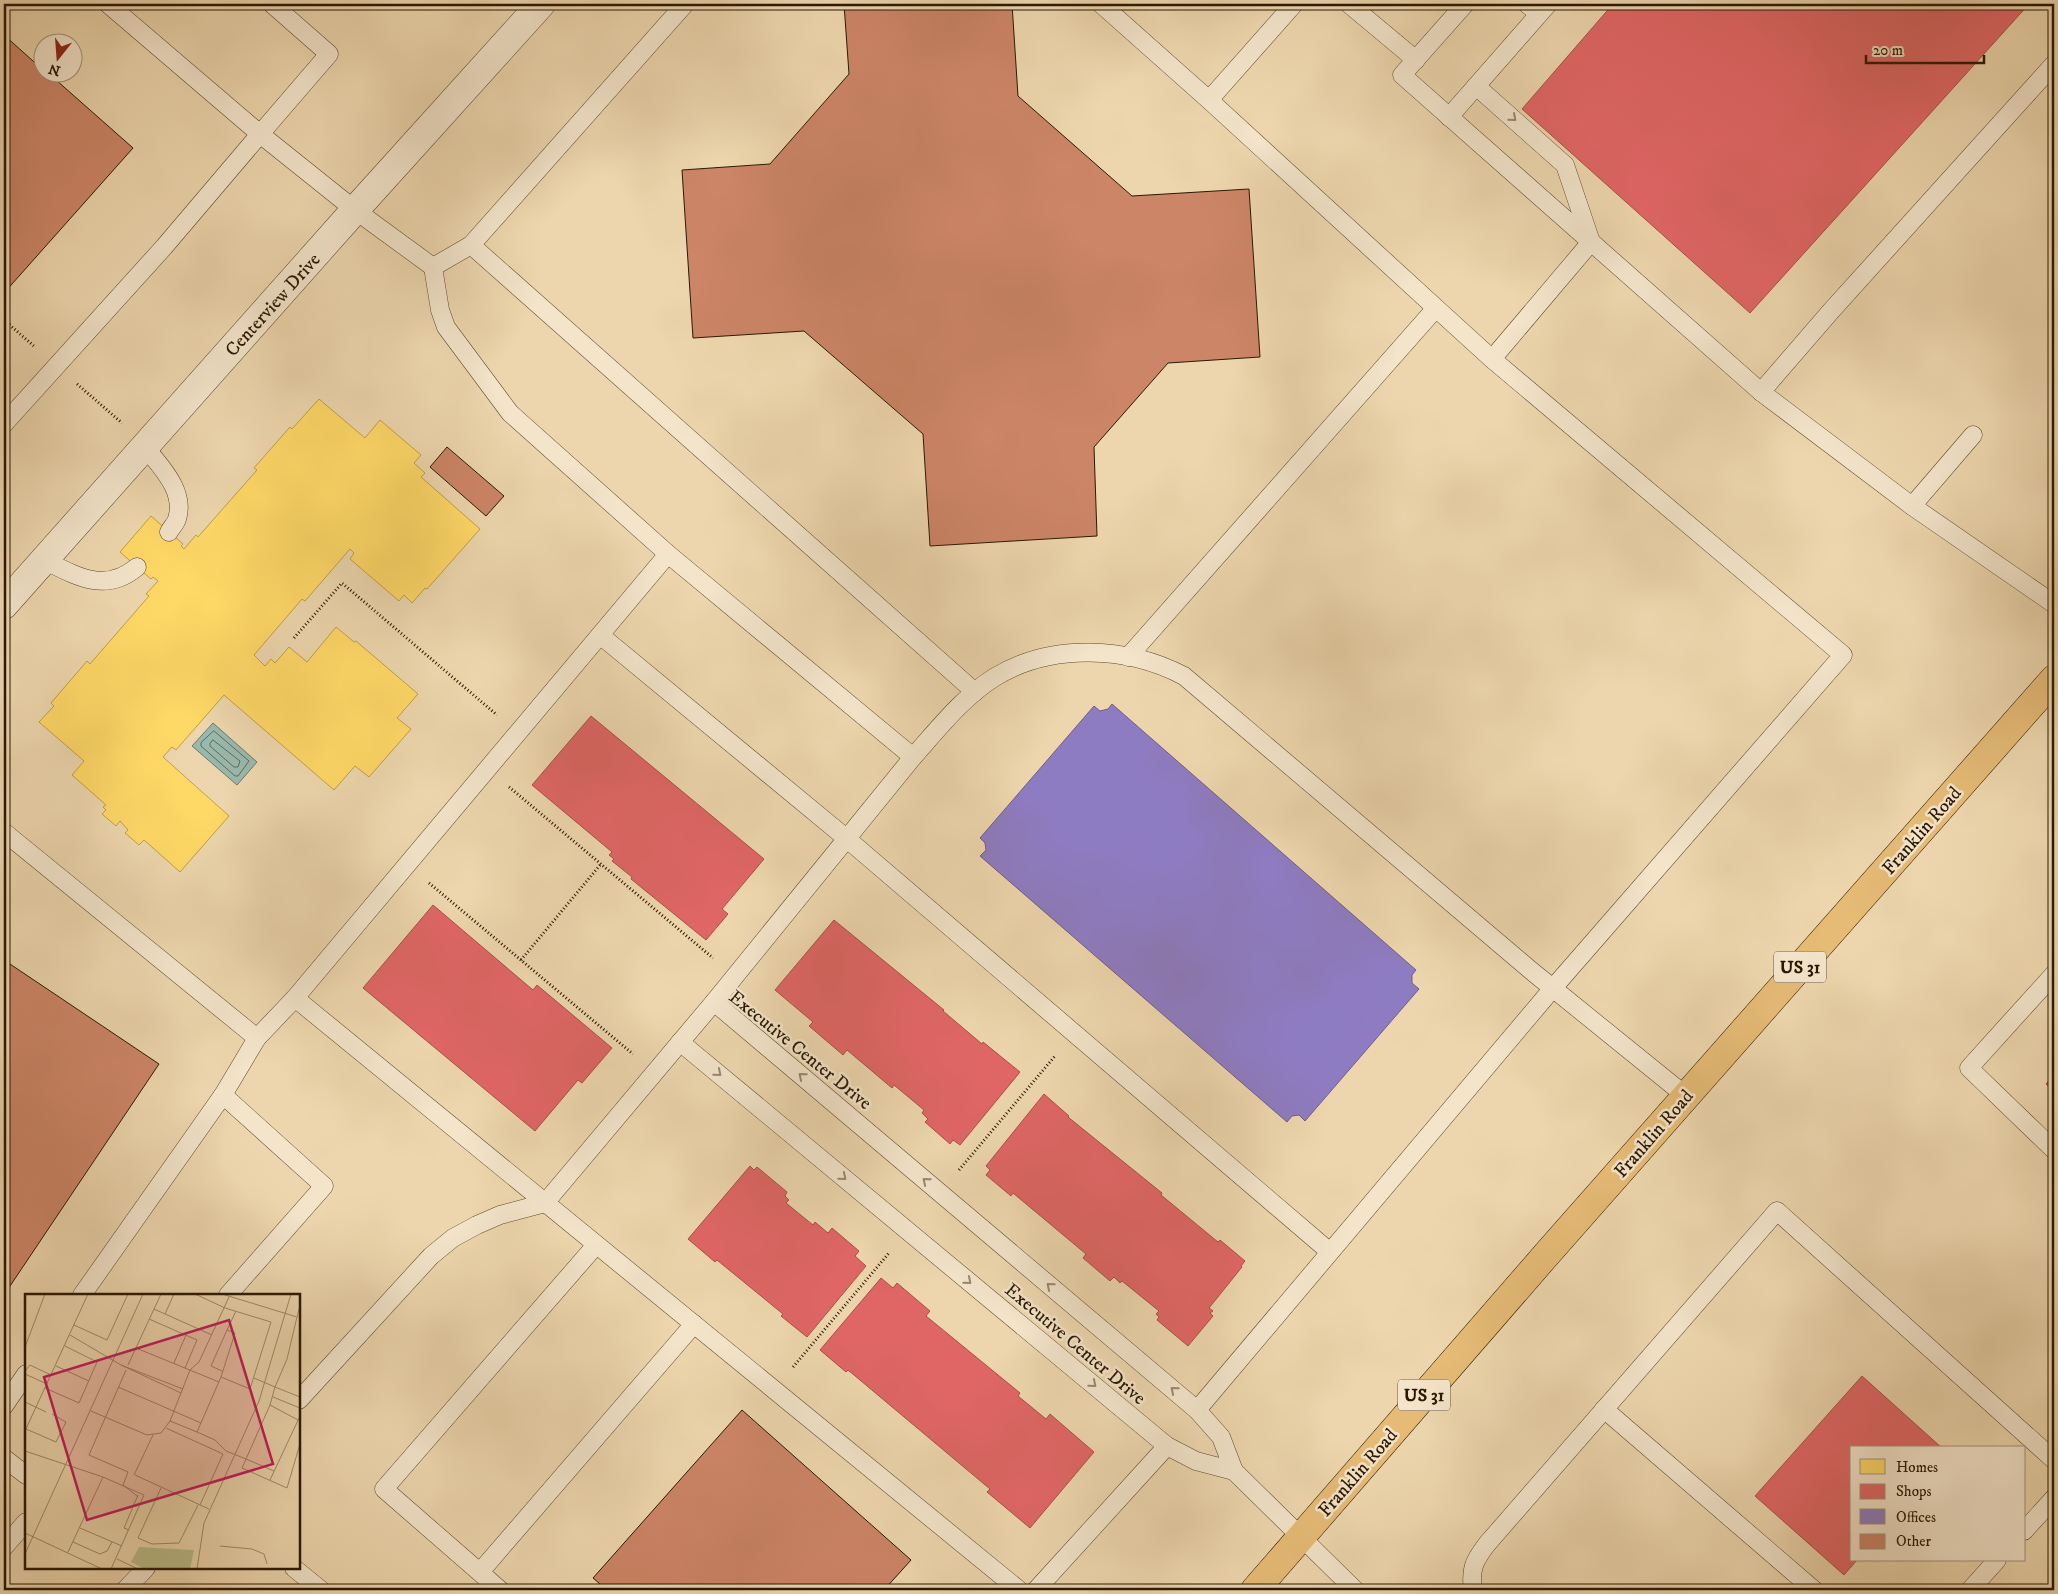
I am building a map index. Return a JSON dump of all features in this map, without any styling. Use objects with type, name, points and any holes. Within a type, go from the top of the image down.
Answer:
[{"type":"main road","name":"Franklin Road","points":[[1255,1590],[1686,1096],[2054,679]]},
{"type":"street","name":"Centerview Drive","points":[[4,605],[541,4]]},
{"type":"lane","points":[[108,4],[260,134],[355,210],[433,267],[440,310],[446,327],[510,413],[668,554],[913,757]]},
{"type":"lane","points":[[4,424],[157,255],[328,54],[272,4]]},
{"type":"lane","points":[[433,267],[471,244],[685,4]]},
{"type":"lane","points":[[1100,4],[1209,100],[1492,359],[1843,655],[1553,988],[1197,1410]]},
{"type":"lane","points":[[1209,100],[1294,4]]},
{"type":"lane","points":[[1349,4],[1416,60]]},
{"type":"lane","points":[[1465,4],[1402,76],[1761,392],[1912,506],[2054,604]]},
{"type":"lane","points":[[1449,117],[1538,7]]},
{"type":"lane","points":[[1761,392],[2054,64]]},
{"type":"lane","points":[[1476,86],[1565,165],[1591,242]]},
{"type":"lane","points":[[1492,359],[1591,242]]},
{"type":"lane","points":[[471,244],[974,692]]},
{"type":"lane","points":[[1128,657],[1436,308]]},
{"type":"lane","points":[[1912,506],[1973,435]]},
{"type":"lane","points":[[145,447],[166,472],[176,492],[177,519],[169,532]]},
{"type":"lane","points":[[83,1294],[223,1095],[257,1038],[295,998],[408,865],[668,554]]},
{"type":"lane","points":[[44,560],[75,576],[102,582],[126,576],[138,567]]},
{"type":"lane","points":[[600,635],[846,838],[1330,1252]]},
{"type":"lane","points":[[714,1002],[913,757],[974,692],[1000,674],[1036,659],[1063,653],[1092,652],[1128,657],[1166,666],[1184,676],[1553,988],[1686,1096]]},
{"type":"lane","points":[[4,832],[257,1038]]},
{"type":"lane","points":[[2054,974],[1969,1068],[2054,1150]]},
{"type":"lane","points":[[295,998],[1019,1590]]},
{"type":"lane","name":"Executive Center Drive","points":[[714,1002],[1197,1410],[1221,1437],[1234,1471],[1196,1461],[1167,1446],[680,1042],[714,1002]]},
{"type":"lane","points":[[300,1399],[432,1256],[453,1238],[500,1215],[545,1203],[680,1042]]},
{"type":"lane","points":[[223,1095],[324,1186],[229,1294]]},
{"type":"lane","points":[[1473,1590],[1471,1574],[1478,1555],[1777,1210],[2054,1460]]},
{"type":"lane","points":[[500,1590],[384,1489],[596,1245]]},
{"type":"lane","points":[[480,1572],[694,1324]]},
{"type":"lane","points":[[4,1406],[25,1375]]},
{"type":"lane","points":[[1604,1409],[1814,1590]]},
{"type":"lane","points":[[1036,1590],[1167,1446]]},
{"type":"lane","points":[[4,1458],[25,1474]]},
{"type":"lane","points":[[1234,1471],[1356,1590]]},
{"type":"lane","points":[[2026,1529],[2051,1508]]},
{"type":"lane","points":[[4,1547],[25,1523]]},
{"type":"lane","points":[[1975,1588],[1995,1562]]},
{"type":"lane","points":[[125,1590],[145,1569]]},
{"type":"lane","points":[[295,1569],[321,1590]]},
{"type":"path","points":[[294,638],[342,583],[518,733]]},
{"type":"path","points":[[488,768],[734,977]]},
{"type":"path","points":[[521,960],[601,864]]},
{"type":"path","points":[[408,865],[655,1072]]},
{"type":"water","points":[[213,723],[257,762],[237,785],[192,746]]},
{"type":"building: Homes","points":[[319,399],[365,438],[380,420],[421,455],[414,463],[425,473],[421,477],[480,529],[427,589],[425,588],[412,603],[404,595],[399,601],[350,559],[354,553],[350,549],[305,601],[302,599],[254,655],[265,666],[271,659],[275,663],[289,647],[307,662],[336,627],[354,642],[356,641],[418,694],[397,718],[411,729],[369,777],[355,766],[334,790],[224,695],[176,750],[172,747],[163,757],[229,816],[180,872],[144,840],[139,845],[125,833],[128,830],[120,821],[116,826],[102,814],[106,810],[103,807],[106,805],[72,775],[84,761],[39,722],[54,706],[51,703],[87,661],[90,664],[149,596],[146,594],[158,581],[153,577],[151,579],[120,552],[151,516],[183,544],[181,546],[184,549],[196,535],[198,537],[257,470],[254,468],[290,427],[292,429]]},
{"type":"building: Shops","points":[[1613,4],[2029,4],[1750,313],[1522,109]]},
{"type":"building: Shops","points":[[591,716],[764,859],[722,909],[728,914],[706,940],[631,879],[632,877],[612,861],[614,859],[609,855],[612,852],[532,785]]},
{"type":"building: Shops","points":[[433,905],[533,990],[537,985],[612,1048],[582,1083],[578,1080],[535,1131],[363,988]]},
{"type":"building: Shops","points":[[834,920],[944,1010],[982,1044],[983,1042],[1020,1072],[960,1145],[953,1140],[950,1144],[925,1122],[928,1119],[922,1113],[924,1110],[894,1085],[892,1088],[847,1050],[843,1055],[809,1026],[813,1022],[775,990]]},
{"type":"building: Shops","points":[[2054,1074],[2054,1092],[2046,1084]]},
{"type":"building: Shops","points":[[1044,1094],[1068,1117],[1162,1193],[1161,1195],[1218,1242],[1220,1240],[1245,1261],[1209,1308],[1213,1311],[1210,1313],[1213,1316],[1188,1346],[1157,1320],[1159,1317],[1156,1314],[1159,1311],[1122,1281],[1120,1283],[1114,1277],[1110,1281],[1083,1258],[1086,1254],[1013,1193],[1011,1196],[986,1175],[990,1170],[986,1166]]},
{"type":"building: Shops","points":[[750,1166],[754,1170],[757,1167],[787,1192],[785,1196],[789,1200],[786,1203],[813,1225],[815,1222],[828,1233],[832,1228],[859,1251],[855,1256],[866,1266],[807,1337],[781,1316],[783,1314],[688,1239]]},
{"type":"building: Shops","points":[[2054,1226],[2054,1238],[2049,1233]]},
{"type":"building: Shops","points":[[881,1278],[893,1288],[897,1283],[930,1311],[926,1316],[1020,1393],[1018,1396],[1046,1419],[1050,1414],[1094,1452],[1030,1528],[987,1492],[990,1489],[848,1370],[846,1372],[820,1350]]},
{"type":"building: Shops","points":[[1862,1376],[1940,1446],[1850,1446],[1850,1562],[1855,1562],[1844,1575],[1755,1496]]},
{"type":"building: Offices","points":[[1112,704],[1416,970],[1412,975],[1412,983],[1419,989],[1305,1121],[1299,1115],[1292,1116],[1287,1122],[980,856],[986,850],[985,843],[980,838],[1094,706],[1100,711],[1108,709]]},
{"type":"building: Other","points":[[844,4],[1012,4],[1018,96],[1132,196],[1249,189],[1260,357],[1168,363],[1094,447],[1097,536],[930,546],[923,434],[804,331],[693,338],[682,170],[770,164],[849,74]]},
{"type":"building: Other","points":[[4,35],[32,60],[32,82],[58,82],[133,148],[4,293]]},
{"type":"building: Other","points":[[447,447],[504,496],[486,516],[430,467]]},
{"type":"building: Other","points":[[4,960],[159,1064],[4,1295]]},
{"type":"building: Other","points":[[742,1410],[911,1560],[884,1590],[607,1590],[593,1578]]}]
